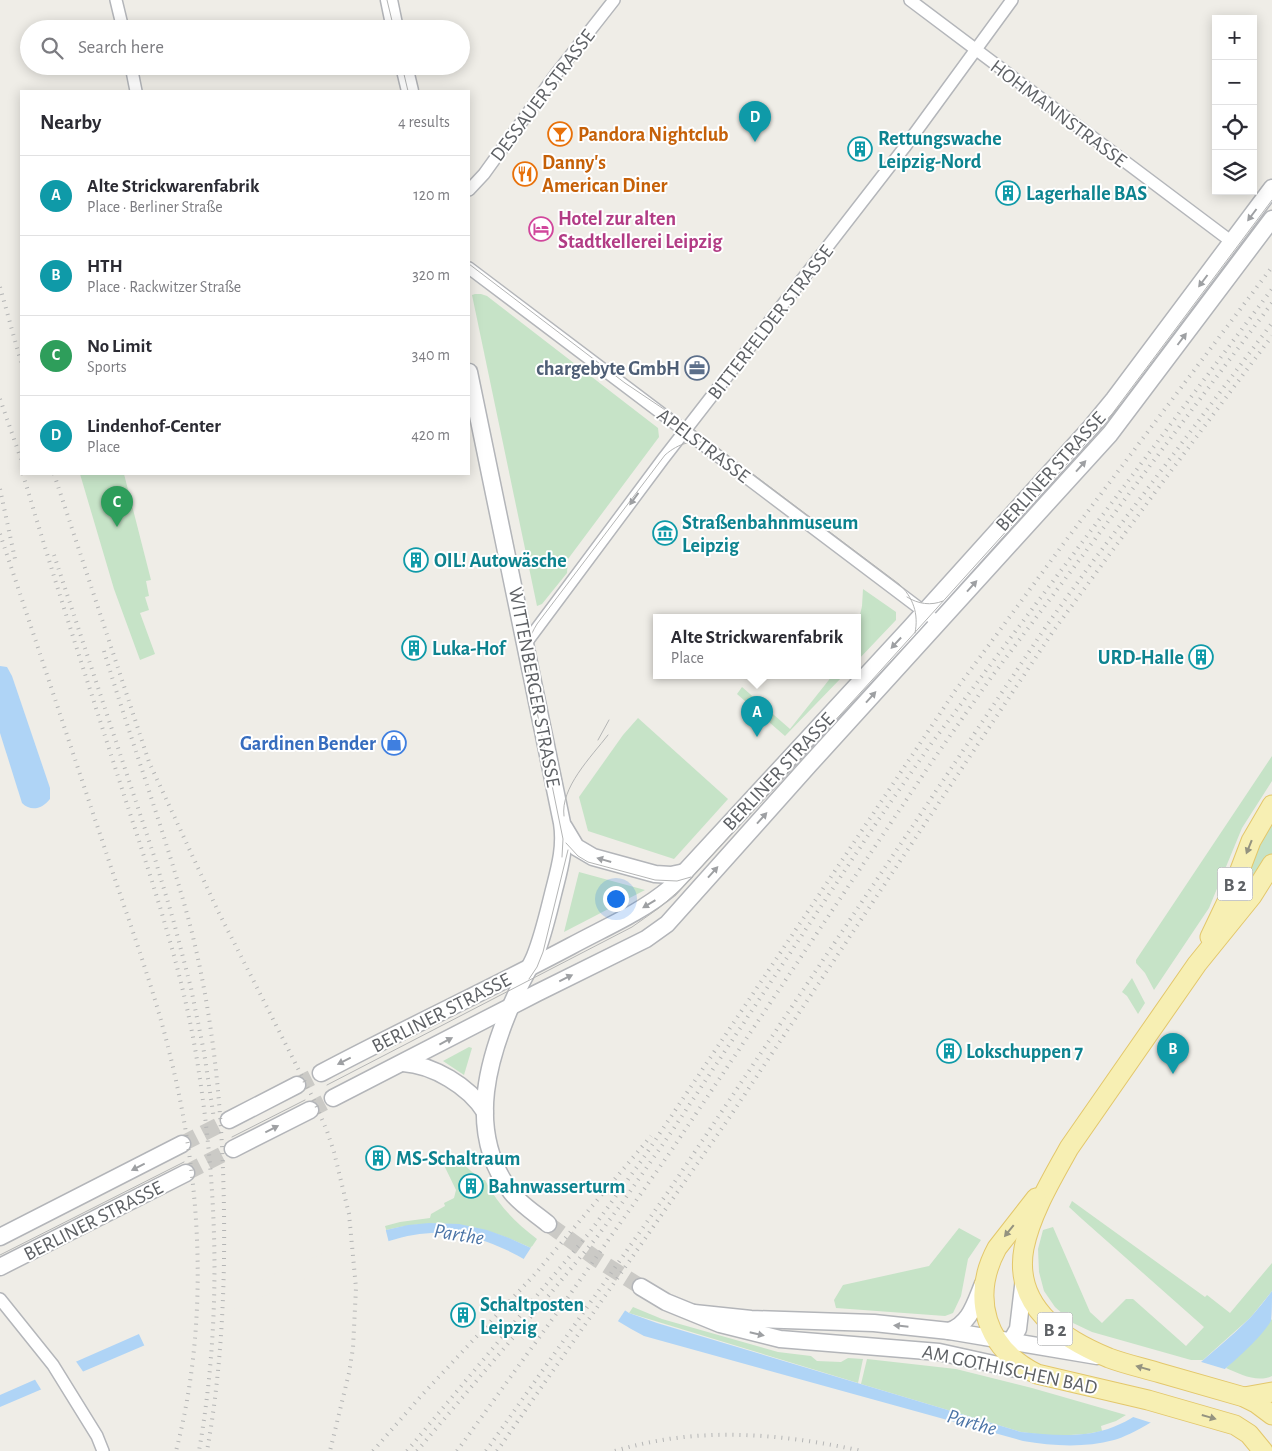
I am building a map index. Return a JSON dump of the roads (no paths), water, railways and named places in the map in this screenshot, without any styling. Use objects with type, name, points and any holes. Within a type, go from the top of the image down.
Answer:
[{"type":"main road","points":[[389,0],[393,20]]},
{"type":"main road","points":[[406,75],[410,90]]},
{"type":"main road","name":"BERLINER STRASSE","points":[[321,1073],[529,969],[646,906],[669,889],[925,611],[1114,399],[1272,188]]},
{"type":"main road","name":"BERLINER STRASSE","points":[[333,1098],[646,939],[667,924],[1110,434],[1272,219]]},
{"type":"main road","name":"WITTENBERGER STRASSE","points":[[470,377],[526,643],[564,841],[562,857],[537,951],[529,969]]},
{"type":"main road","name":"B 2","points":[[1197,964],[1232,891],[1251,842],[1272,804]]},
{"type":"main road","points":[[562,823],[576,847],[594,857],[655,874],[673,875],[685,872]]},
{"type":"main road","name":"B 2","points":[[1109,1358],[1066,1337],[1053,1327],[1034,1304],[1024,1278],[1023,1258],[1026,1238],[1051,1180],[1069,1148],[1197,964],[1252,896],[1272,864]]},
{"type":"main road","points":[[529,969],[511,1007],[488,1069],[484,1094],[484,1112],[489,1144],[502,1179],[512,1193],[548,1224]]},
{"type":"main road","points":[[402,1063],[422,1067],[452,1081],[473,1096],[484,1112]]},
{"type":"main road","points":[[229,1120],[297,1085]]},
{"type":"main road","points":[[233,1149],[310,1110]]},
{"type":"main road","name":"BERLINER STRASSE","points":[[0,1237],[182,1144]]},
{"type":"main road","name":"BERLINER STRASSE","points":[[0,1267],[186,1173]]},
{"type":"main road","name":"B 2","points":[[1037,1374],[1021,1366],[1004,1343],[990,1330],[984,1295],[985,1277],[997,1248],[1051,1180]]},
{"type":"main road","points":[[949,1331],[961,1325],[968,1317],[985,1277]]},
{"type":"main road","points":[[982,1360],[1018,1329],[1024,1278]]},
{"type":"main road","name":"AM GOTHISCHEN BAD","points":[[641,1287],[666,1302],[694,1314],[743,1331],[780,1340],[948,1353],[1148,1400],[1235,1425],[1249,1434],[1263,1451]]},
{"type":"main road","name":"AM GOTHISCHEN BAD","points":[[694,1314],[751,1319],[874,1323],[949,1331],[1004,1343],[1109,1358],[1244,1397],[1256,1402],[1272,1415]]},
{"type":"main road","name":"AM GOTHISCHEN BAD","points":[[1244,1397],[1272,1392]]},
{"type":"main road","name":"AM GOTHISCHEN BAD","points":[[1235,1425],[1272,1423]]},
{"type":"main road","points":[[1271,1451],[1272,1447]]},
{"type":"street","points":[[116,0],[120,20]]},
{"type":"street","name":"DESSAUER STRASSE","points":[[470,189],[484,174],[556,74],[614,0]]},
{"type":"street","name":"HOHMANNSTRASSE","points":[[910,0],[1232,242]]},
{"type":"street","name":"BITTERFELDER STRASSE","points":[[526,643],[685,432],[853,216],[1012,0]]},
{"type":"street","points":[[133,75],[136,90]]},
{"type":"street","name":"APELSTRASSE","points":[[470,269],[939,623]]},
{"type":"street","points":[[0,1299],[53,1365],[97,1436],[103,1451]]},
{"type":"water","points":[[0,666],[7,667],[12,676],[50,788],[50,799],[40,807],[29,808],[22,803],[0,733]]},
{"type":"water","name":"Parthe","points":[[429,1223],[459,1224],[487,1230],[509,1238],[531,1248],[629,1313],[657,1323],[1021,1432],[1076,1435],[1097,1432],[1120,1424],[1151,1405],[1220,1346],[1251,1317],[1272,1291],[1271,1321],[1243,1353],[1223,1371],[1152,1422],[1131,1433],[1103,1443],[1046,1444],[1023,1441],[644,1336],[613,1318],[524,1259],[494,1244],[461,1235],[427,1233],[389,1241],[0,1407],[0,1395],[139,1334],[386,1230]]},
{"type":"tunnel","points":[[297,1085],[321,1073]]},
{"type":"tunnel","points":[[310,1110],[333,1098]]},
{"type":"tunnel","points":[[182,1144],[229,1120]]},
{"type":"tunnel","points":[[186,1173],[233,1149]]},
{"type":"tunnel","points":[[548,1224],[598,1260],[641,1287]]},
{"type":"tram line","points":[[387,0],[392,20]]},
{"type":"tram line","points":[[404,75],[408,90]]},
{"type":"tram line","points":[[327,1085],[632,927],[659,908],[682,888],[1112,414],[1272,200]]},
{"type":"tram line","points":[[470,265],[625,383],[689,426],[899,584],[908,594],[914,606],[916,619],[915,633]]},
{"type":"tram line","points":[[562,857],[563,839],[527,663],[527,648],[530,638],[537,624],[665,455],[686,443],[711,444]]},
{"type":"tram line","points":[[907,597],[925,604],[943,601]]},
{"type":"tram line","points":[[598,740],[609,720]]},
{"type":"tram line","points":[[564,816],[564,805],[572,784],[578,773],[608,735]]},
{"type":"tram line","points":[[566,843],[578,856],[588,862],[655,880],[677,881],[691,877]]},
{"type":"tram line","points":[[529,979],[537,967],[543,952],[568,850]]},
{"type":"tram line","points":[[232,1137],[305,1100]]},
{"type":"tram line","points":[[0,1255],[184,1162]]},
{"type":"railway","points":[[407,1451],[590,1232],[642,1160],[955,691],[1272,267]]},
{"type":"railway","points":[[0,287],[20,358]]},
{"type":"railway","points":[[417,1451],[597,1237],[672,1131],[879,819],[931,744],[1272,289]]},
{"type":"railway","points":[[457,1451],[671,1151],[931,763],[990,679],[1272,303]]},
{"type":"railway","points":[[486,1451],[668,1192],[1047,625],[1272,323]]},
{"type":"railway","points":[[497,1451],[727,1121],[1054,630],[1272,336]]},
{"type":"railway","points":[[0,399],[20,456]]},
{"type":"railway","points":[[23,475],[174,955],[196,1054],[209,1153],[214,1253],[214,1303],[211,1352],[199,1451]]},
{"type":"railway","points":[[54,475],[149,762],[217,909],[313,1098],[334,1152],[349,1214],[356,1288],[353,1348],[349,1373],[330,1451]]},
{"type":"railway","points":[[0,489],[15,559]]},
{"type":"railway","points":[[0,534],[148,979],[171,1059],[181,1107],[190,1156],[195,1205],[197,1305],[194,1354],[187,1403],[176,1451]]},
{"type":"railway","points":[[54,555],[155,859],[173,919],[191,988],[204,1052],[214,1119]]},
{"type":"railway","points":[[104,651],[189,921],[205,993],[216,1066],[222,1140],[223,1303],[216,1392],[207,1451]]},
{"type":"railway","points":[[373,1451],[421,1396],[536,1273],[651,1136]]},
{"type":"railway","points":[[615,1451],[646,1443],[707,1435],[769,1436],[862,1451]]},
{"type":"place","name":"Pandora Nightclub","points":[[560,134]]},
{"type":"place","name":"Lindenhof-Center","points":[[755,142]]},
{"type":"place","name":"Rettungswache Leipzig-Nord","points":[[860,149]]},
{"type":"place","name":"Danny's American Diner","points":[[525,174]]},
{"type":"place","name":"Lagerhalle BAS","points":[[1008,193]]},
{"type":"place","name":"Hotel zur alten Stadtkellerei Leipzig","points":[[541,229]]},
{"type":"place","name":"chargebyte GmbH","points":[[697,368]]},
{"type":"place","name":"No Limit","points":[[117,527]]},
{"type":"place","name":"Straßenbahnmuseum Leipzig","points":[[665,533]]},
{"type":"place","name":"OIL! Autowäsche","points":[[416,560]]},
{"type":"place","name":"Luka-Hof","points":[[414,648]]},
{"type":"place","name":"URD-Halle","points":[[1201,657]]},
{"type":"place","name":"Alte Strickwarenfabrik","points":[[757,737]]},
{"type":"place","name":"Gardinen Bender","points":[[394,743]]},
{"type":"place","name":"Lokschuppen 7","points":[[949,1051]]},
{"type":"place","name":"HTH","points":[[1173,1074]]},
{"type":"place","name":"MS-Schaltraum","points":[[378,1158]]},
{"type":"place","name":"Bahnwasserturm","points":[[471,1186]]},
{"type":"place","name":"Schaltposten Leipzig","points":[[463,1315]]}]
